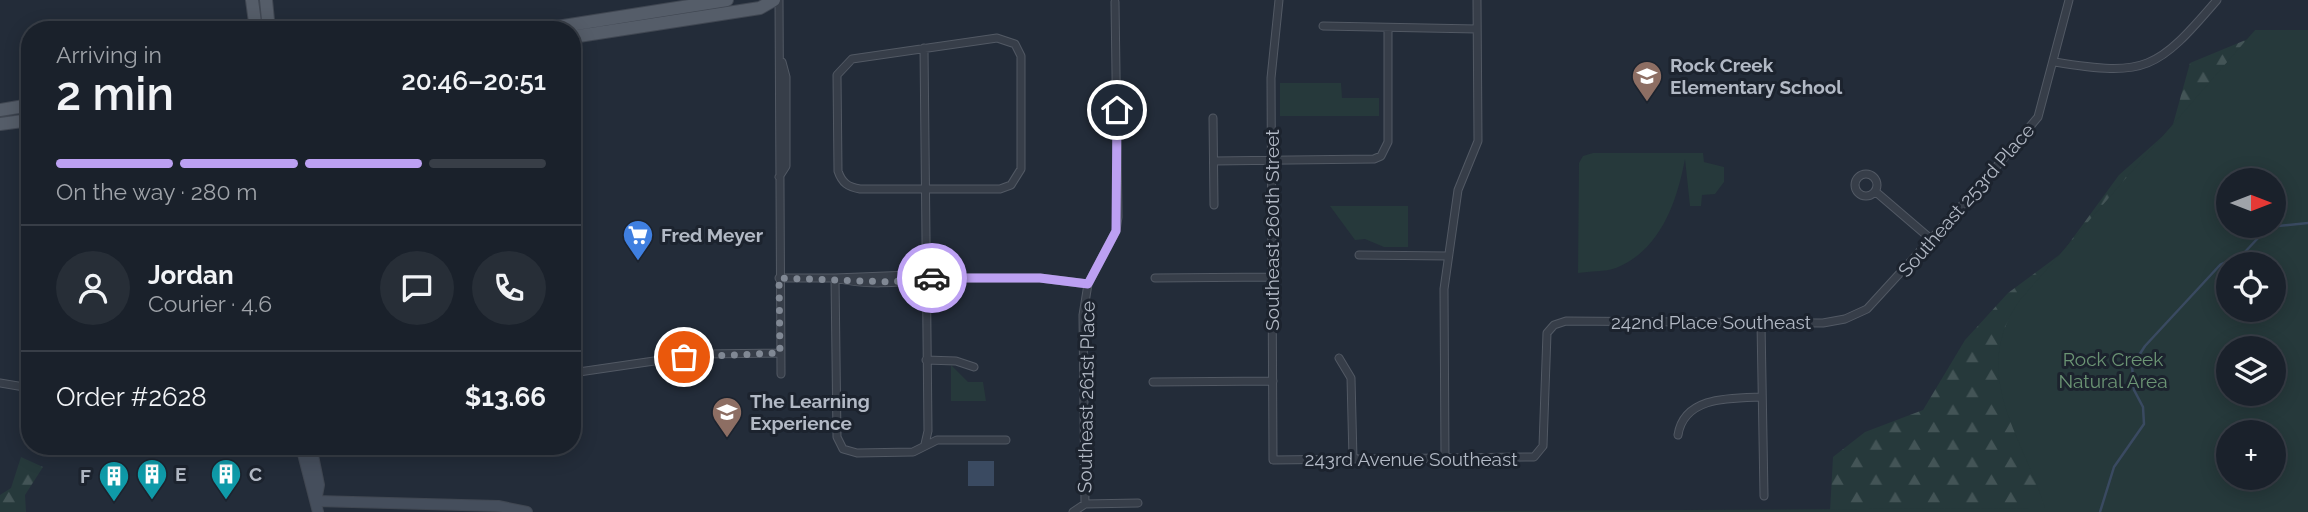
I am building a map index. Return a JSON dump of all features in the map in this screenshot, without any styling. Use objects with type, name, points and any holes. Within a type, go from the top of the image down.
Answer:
[{"type":"main road","points":[[253,0],[255,21]]},
{"type":"main road","points":[[266,0],[268,21]]},
{"type":"main road","points":[[581,23],[727,0]]},
{"type":"main road","points":[[581,36],[760,8],[776,0]]},
{"type":"main road","points":[[581,28],[587,22]]},
{"type":"main road","points":[[1,113],[21,108]]},
{"type":"main road","points":[[0,124],[21,121]]},
{"type":"street","points":[[776,0],[779,48],[781,374]]},
{"type":"street","name":"Southeast 260th Street","points":[[1273,460],[1271,78],[1279,0]]},
{"type":"street","points":[[1445,459],[1444,289],[1458,190],[1478,141],[1477,0]]},
{"type":"street","name":"Southeast 253rd Place","points":[[1867,309],[1932,240],[2038,117],[2055,62],[2069,0]]},
{"type":"street","points":[[2055,62],[2115,70],[2155,61],[2217,0]]},
{"type":"street","name":"Southeast 261st Place","points":[[1085,504],[1083,315],[1088,284],[1116,231],[1118,217],[1115,2]]},
{"type":"street","points":[[1323,26],[1477,29]]},
{"type":"street","points":[[1214,161],[1374,159],[1382,153],[1388,142],[1388,29]]},
{"type":"street","points":[[997,38],[1015,44],[1021,56],[1021,169],[1014,181],[1000,189],[860,189],[850,187],[842,181],[838,172],[839,70],[852,58],[924,48],[997,38]]},
{"type":"street","points":[[924,48],[928,431],[925,444]]},
{"type":"street","points":[[1213,118],[1214,205]]},
{"type":"street","points":[[1876,192],[1932,240]]},
{"type":"street","points":[[1359,255],[1448,256]]},
{"type":"street","points":[[779,278],[910,275],[926,278],[1040,278],[1088,284]]},
{"type":"street","points":[[1155,278],[1272,277]]},
{"type":"street","points":[[835,278],[837,437],[847,451],[913,452],[937,440],[1006,440]]},
{"type":"street","name":"242nd Place Southeast","points":[[1544,446],[1545,342],[1554,325],[1566,321],[1823,323],[1844,319],[1867,309]]},
{"type":"street","points":[[1761,323],[1764,496]]},
{"type":"street","points":[[581,372],[702,354],[780,353]]},
{"type":"street","points":[[1339,358],[1351,378],[1353,459]]},
{"type":"street","points":[[926,360],[956,360],[974,367]]},
{"type":"street","points":[[1153,382],[1273,381]]},
{"type":"street","points":[[0,383],[21,386]]},
{"type":"street","points":[[1678,435],[1681,422],[1696,407],[1726,398],[1762,397]]},
{"type":"street","name":"243rd Avenue Southeast","points":[[1273,460],[1525,460],[1540,453],[1544,446]]},
{"type":"street","points":[[303,455],[309,486],[317,507]]},
{"type":"street","points":[[313,455],[319,485],[317,507]]},
{"type":"street","points":[[1073,512],[1085,504],[1138,503]]},
{"type":"street","points":[[317,507],[475,505],[527,512]]},
{"type":"green space","name":"Rock Creek Natural Area","points":[[2255,30],[2308,30],[2308,512],[1279,512],[2045,508],[2005,405],[1999,379],[1999,354],[2005,327],[2020,300]]},
{"type":"green space","name":"Rock Creek Natural Area","points":[[2308,38],[2308,512],[1830,512],[1833,457],[1865,432],[1923,410],[1965,340],[2008,293],[2062,253],[2119,175],[2172,128],[2190,63],[2248,39]]},
{"type":"green space","points":[[1280,83],[1341,83],[1342,98],[1379,98],[1379,116],[1280,116]]},
{"type":"green space","points":[[1593,153],[1703,153],[1704,162],[1724,167],[1724,182],[1715,194],[1702,195],[1701,206],[1690,206],[1685,159],[1672,207],[1645,249],[1616,268],[1578,273],[1579,163],[1583,156]]},
{"type":"green space","points":[[1330,206],[1408,206],[1408,247],[1384,247],[1365,239],[1355,240]]},
{"type":"green space","points":[[951,365],[968,382],[983,382],[986,401],[951,401]]},
{"type":"green space","points":[[21,457],[43,467],[25,495],[26,512],[0,512],[0,495],[11,488]]},
{"type":"water","points":[[968,461],[994,461],[994,486],[968,486]]},
{"type":"waterway","points":[[2100,512],[2114,467],[2144,424],[2143,407],[2134,390],[2132,366],[2145,346],[2220,265],[2243,254],[2259,237],[2278,226],[2308,223]]},
{"type":"way so far","points":[[684,357],[702,354],[780,353],[779,278],[890,282],[932,278]]},
{"type":"place","name":"Rock Creek Elementary School","points":[[1647,103]]},
{"type":"place","name":"Fred Meyer","points":[[638,262]]},
{"type":"place","name":"The Learning Experience","points":[[727,439]]},
{"type":"place","name":"E","points":[[152,501]]},
{"type":"place","name":"C","points":[[226,501]]},
{"type":"place","name":"F","points":[[114,503]]},
{"type":"route","points":[[932,278],[1040,278],[1088,284],[1116,231],[1117,110]]}]
